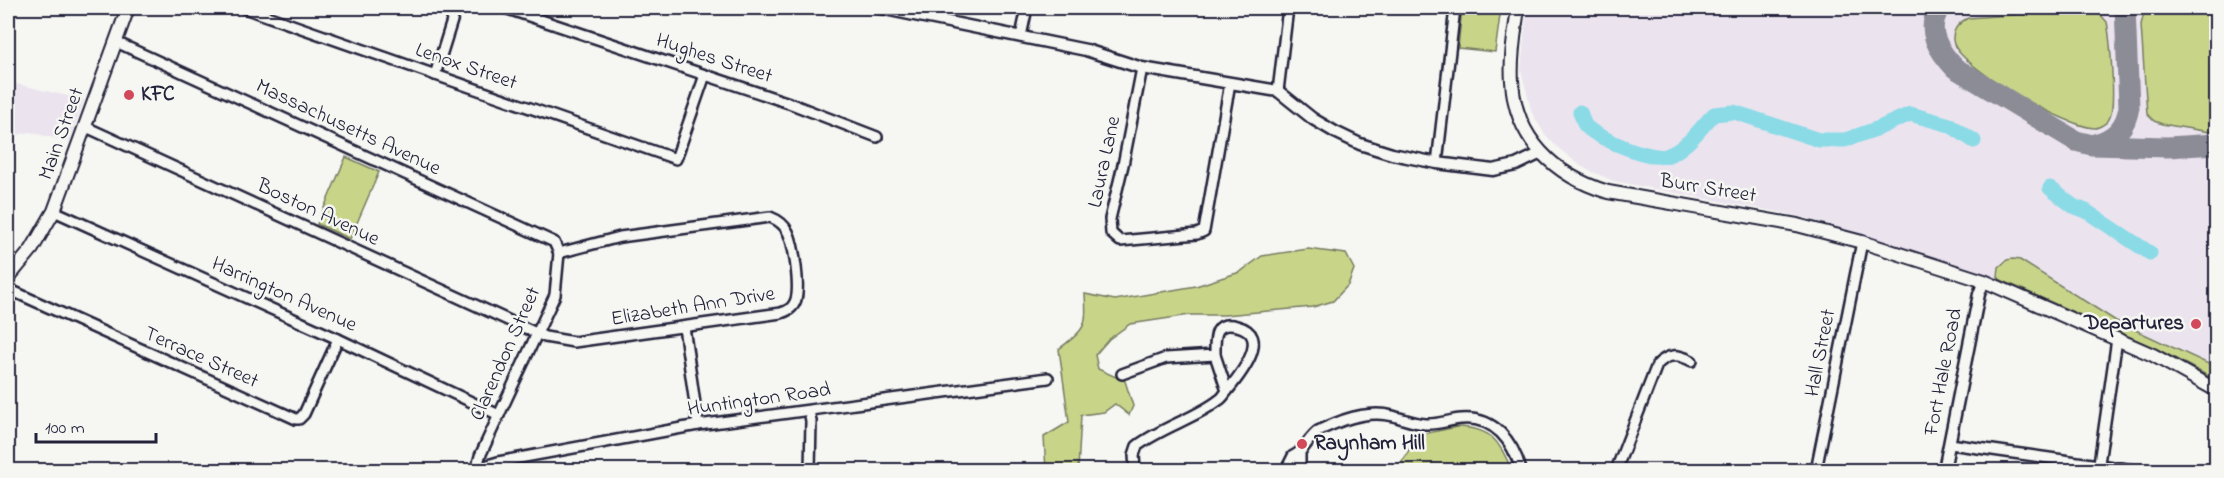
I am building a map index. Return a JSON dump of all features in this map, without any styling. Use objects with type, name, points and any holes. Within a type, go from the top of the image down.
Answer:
[{"type":"main road","name":"Main Street","points":[[8,278],[32,249],[54,211],[128,8]]},
{"type":"main road","points":[[1518,8],[1513,52],[1514,96],[1524,127],[1541,153]]},
{"type":"main road","name":"Burr Street","points":[[1541,153],[1579,181],[1608,192],[1769,219],[1862,242],[1984,281],[2117,339],[2187,372],[2217,390]]},
{"type":"street","name":"Lenox Street","points":[[244,8],[676,159],[705,75]]},
{"type":"street","points":[[435,75],[456,8]]},
{"type":"street","name":"Hughes Street","points":[[505,8],[789,103],[877,137]]},
{"type":"street","points":[[880,8],[1086,50],[1142,68],[1278,91],[1313,119],[1360,144],[1392,154],[1437,163],[1493,170],[1516,165],[1541,153]]},
{"type":"street","points":[[1021,36],[1027,8]]},
{"type":"street","points":[[1278,91],[1288,8]]},
{"type":"street","points":[[1437,163],[1455,8]]},
{"type":"street","name":"Massachusetts Avenue","points":[[116,42],[554,242],[560,253]]},
{"type":"street","name":"Laura Lane","points":[[1142,68],[1124,165],[1110,219],[1112,233],[1120,241],[1197,234],[1204,231],[1230,83]]},
{"type":"street","name":"Boston Avenue","points":[[86,127],[536,332]]},
{"type":"street","name":"Harrington Avenue","points":[[54,211],[338,339],[499,415]]},
{"type":"street","name":"Elizabeth Ann Drive","points":[[536,332],[545,337],[574,342],[780,314],[796,302],[798,286],[790,235],[784,225],[776,219],[765,216],[620,237],[560,253]]},
{"type":"street","name":"Hall Street","points":[[1816,471],[1862,242]]},
{"type":"street","name":"Clarendon Street","points":[[474,469],[555,295],[560,253]]},
{"type":"street","name":"Fort Hale Road","points":[[1944,471],[1979,294],[1984,281]]},
{"type":"street","name":"Terrace Street","points":[[8,289],[296,419],[304,414],[338,339]]},
{"type":"street","points":[[1135,471],[1134,455],[1137,446],[1220,400],[1237,380],[1253,348],[1251,336],[1240,327],[1230,324],[1220,327],[1215,336],[1215,355],[1227,391]]},
{"type":"street","points":[[684,327],[698,425]]},
{"type":"street","points":[[2098,468],[2117,339]]},
{"type":"street","points":[[1122,374],[1166,358],[1215,355]]},
{"type":"street","points":[[1616,471],[1657,365],[1662,359],[1673,355],[1692,361]]},
{"type":"street","name":"Huntington Road","points":[[474,469],[498,462],[698,425],[1048,378]]},
{"type":"street","points":[[809,411],[811,421],[810,471]]},
{"type":"street","points":[[1286,471],[1293,456],[1300,454],[1317,432],[1342,421],[1364,415],[1392,416],[1425,424],[1473,419],[1485,422],[1503,433],[1510,442],[1521,471]]},
{"type":"street","points":[[1950,444],[2098,468],[2134,471]]},
{"type":"street","points":[[1294,471],[1300,462],[1300,454]]},
{"type":"shaded area","points":[[1527,8],[2216,8],[2216,380],[2157,349],[1973,269],[1799,216],[1613,181],[1582,167],[1556,146],[1544,133],[1532,113],[1521,70]]},
{"type":"shaded area","points":[[8,82],[84,100],[69,142],[30,132],[8,137]]},
{"type":"green space","points":[[1462,8],[1501,8],[1495,52],[1458,48]]},
{"type":"green space","points":[[2150,8],[2216,8],[2216,133],[2162,124],[2154,121],[2147,114],[2141,25],[2144,12]]},
{"type":"green space","points":[[2091,9],[2099,13],[2107,22],[2112,71],[2112,110],[2108,121],[2096,128],[2064,119],[1996,82],[1962,55],[1953,40],[1956,28],[1968,18]]},
{"type":"green space","points":[[346,157],[379,172],[350,239],[317,224]]},
{"type":"green space","points":[[1308,249],[1346,254],[1354,269],[1348,285],[1333,301],[1313,307],[1225,315],[1190,315],[1130,324],[1109,339],[1095,355],[1098,369],[1125,381],[1133,406],[1129,415],[1115,404],[1104,412],[1081,415],[1078,470],[1046,470],[1044,437],[1069,422],[1059,349],[1083,326],[1086,314],[1085,294],[1115,300],[1196,286],[1240,272],[1262,256]]},
{"type":"green space","points":[[2007,260],[2020,260],[2116,321],[2213,366],[2216,369],[2216,380],[2157,349],[2001,280],[1998,277],[1999,267]]},
{"type":"green space","points":[[1457,427],[1487,433],[1503,451],[1512,470],[1384,470],[1401,462],[1410,448],[1413,436]]},
{"type":"waterway","points":[[1580,112],[1585,125],[1600,136],[1636,151],[1659,156],[1666,156],[1680,149],[1714,114],[1734,112],[1819,140],[1845,140],[1910,114],[1950,125],[1974,141]]},
{"type":"waterway","points":[[2050,188],[2073,206],[2086,211],[2150,253]]},
{"type":"taxiway","points":[[1940,8],[1935,16],[1933,32],[1939,47],[1955,68],[2076,141],[2092,145],[2168,147],[2216,144]]},
{"type":"taxiway","points":[[2095,144],[2108,139],[2118,131],[2125,121],[2129,107],[2125,8]]},
{"type":"place","name":"KFC","points":[[129,95]]},
{"type":"place","name":"Departures","points":[[2196,324]]},
{"type":"place","name":"Raynham Hill","points":[[1302,444]]}]
